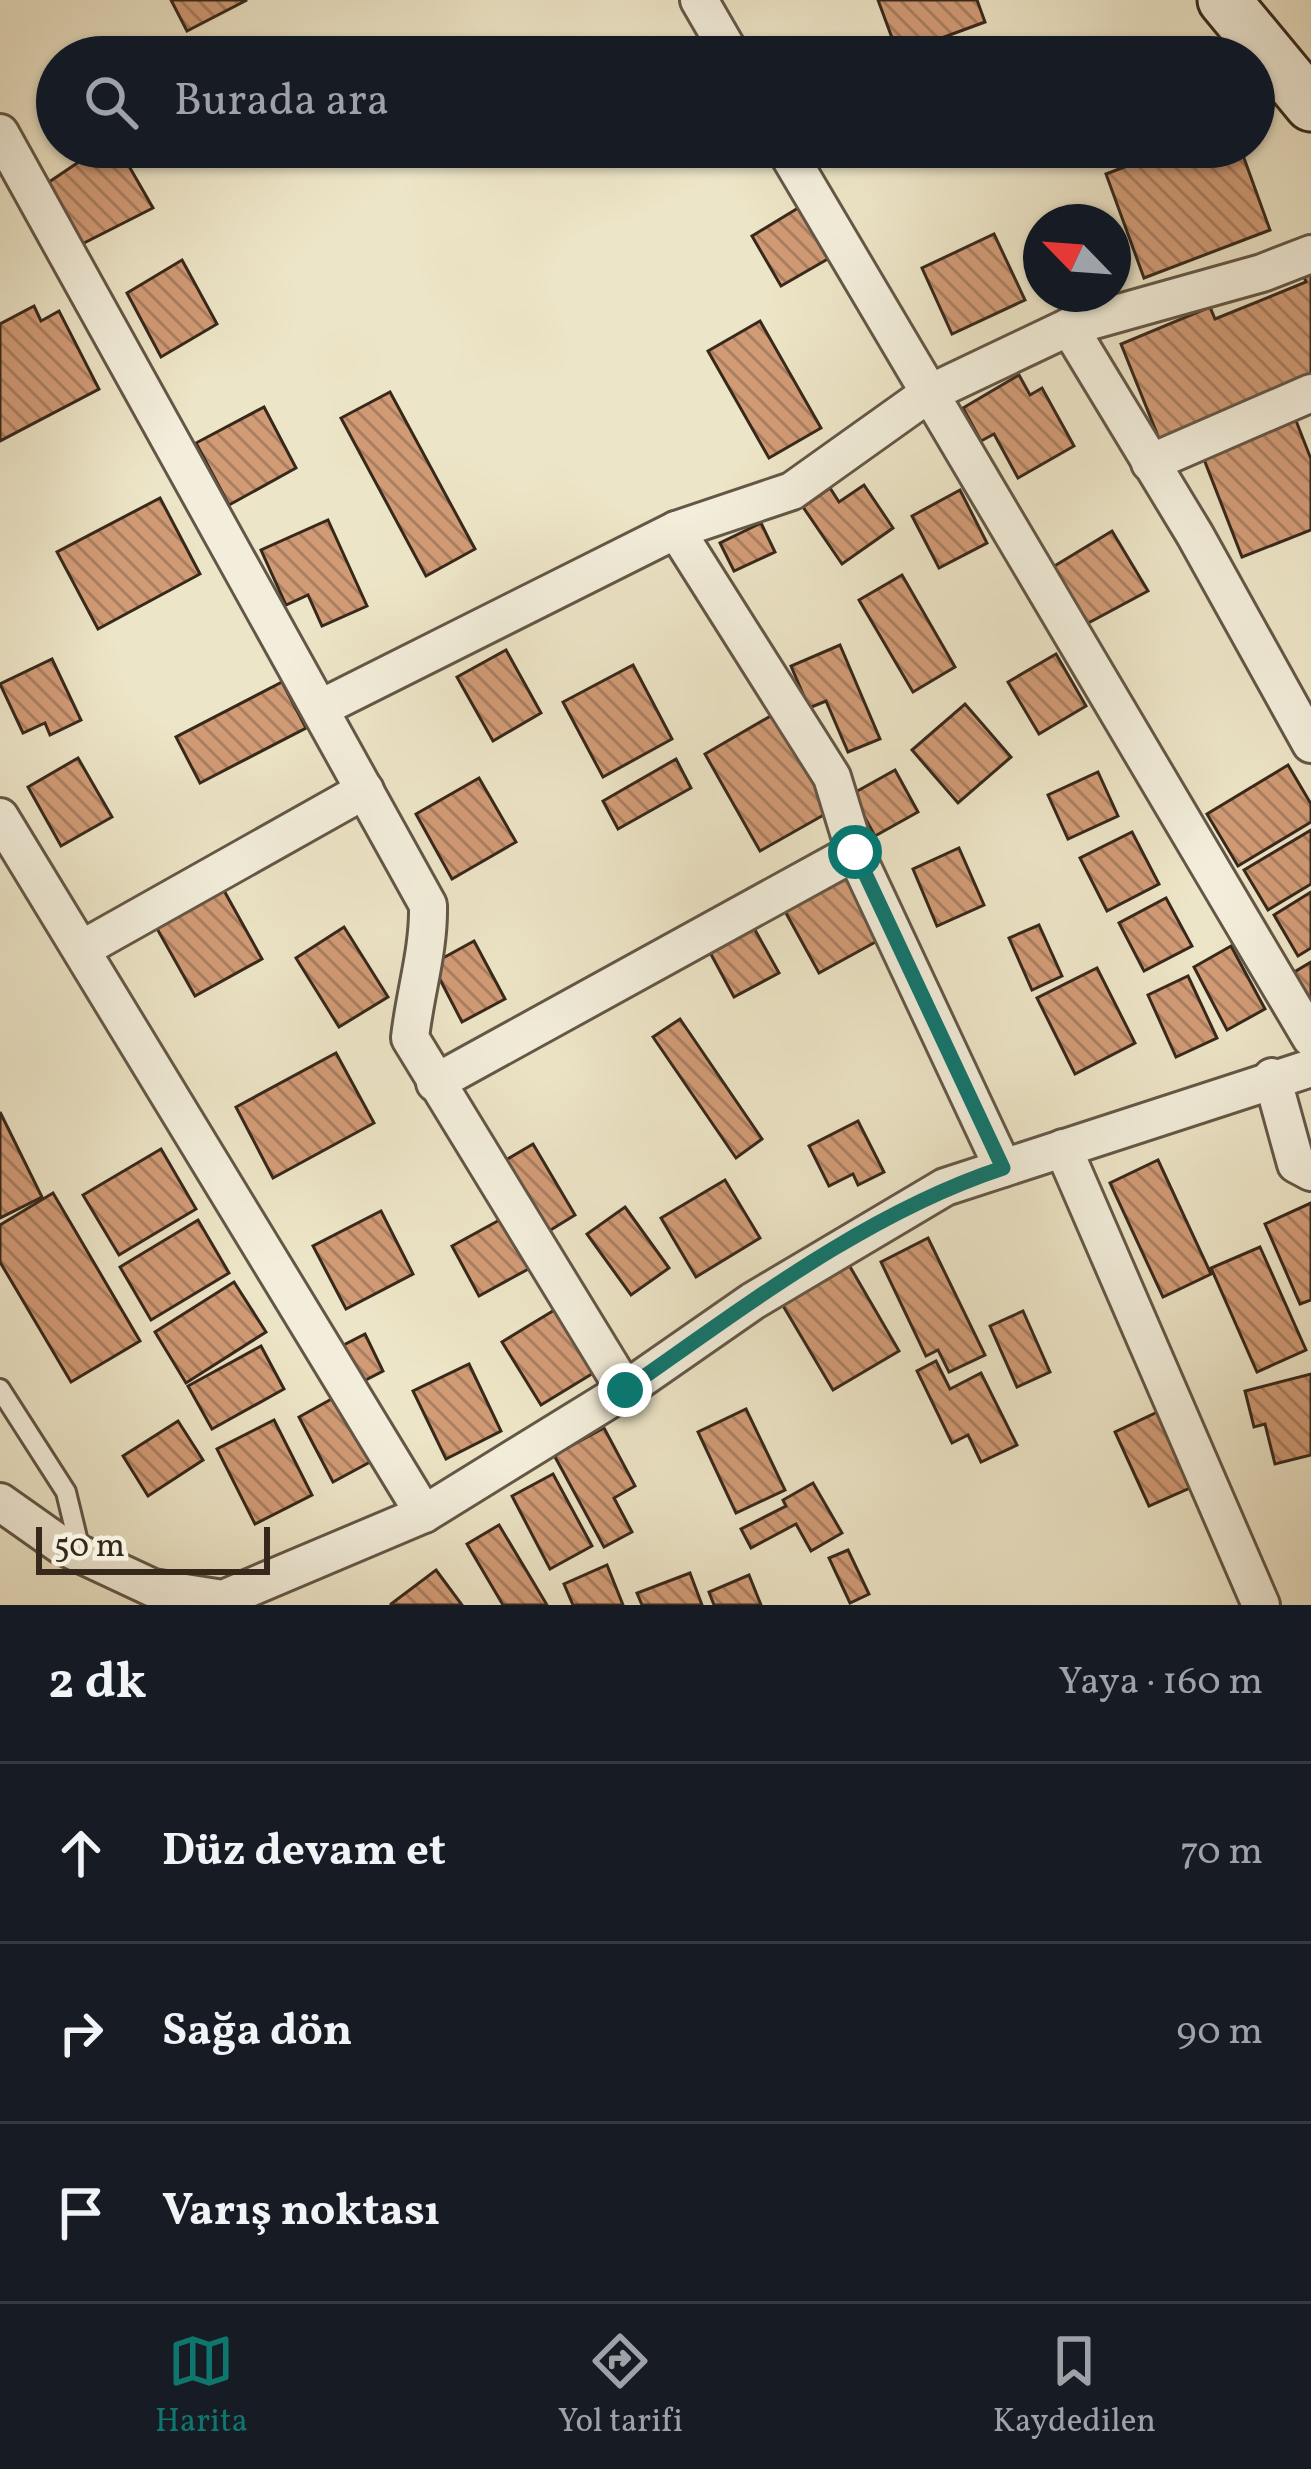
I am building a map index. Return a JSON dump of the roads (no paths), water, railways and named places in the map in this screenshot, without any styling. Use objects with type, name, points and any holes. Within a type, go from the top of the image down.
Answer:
[{"type":"street","points":[[699,0],[720,36]]},
{"type":"street","points":[[1224,0],[1254,36]]},
{"type":"street","points":[[1275,62],[1311,105]]},
{"type":"street","points":[[0,133],[428,905],[428,952],[416,988],[410,1038],[625,1390]]},
{"type":"street","points":[[796,168],[1311,1038]]},
{"type":"street","points":[[321,708],[676,530],[792,491],[928,394],[1069,327],[1262,273],[1311,254]]},
{"type":"street","points":[[1069,327],[1150,463],[1297,686],[1311,744]]},
{"type":"street","points":[[1150,463],[1311,393]]},
{"type":"street","points":[[676,530],[832,778],[855,852],[1003,1168]]},
{"type":"street","points":[[82,949],[365,790]]},
{"type":"street","points":[[0,817],[424,1514]]},
{"type":"street","points":[[435,1083],[855,852]]},
{"type":"street","points":[[0,1502],[81,1554],[153,1588],[222,1602],[424,1514],[625,1390],[752,1301],[945,1187],[1311,1068]]},
{"type":"street","points":[[1272,1077],[1296,1164],[1311,1172]]},
{"type":"street","points":[[1064,1148],[1262,1605]]},
{"type":"lane","points":[[0,1389],[66,1492],[81,1554]]}]
